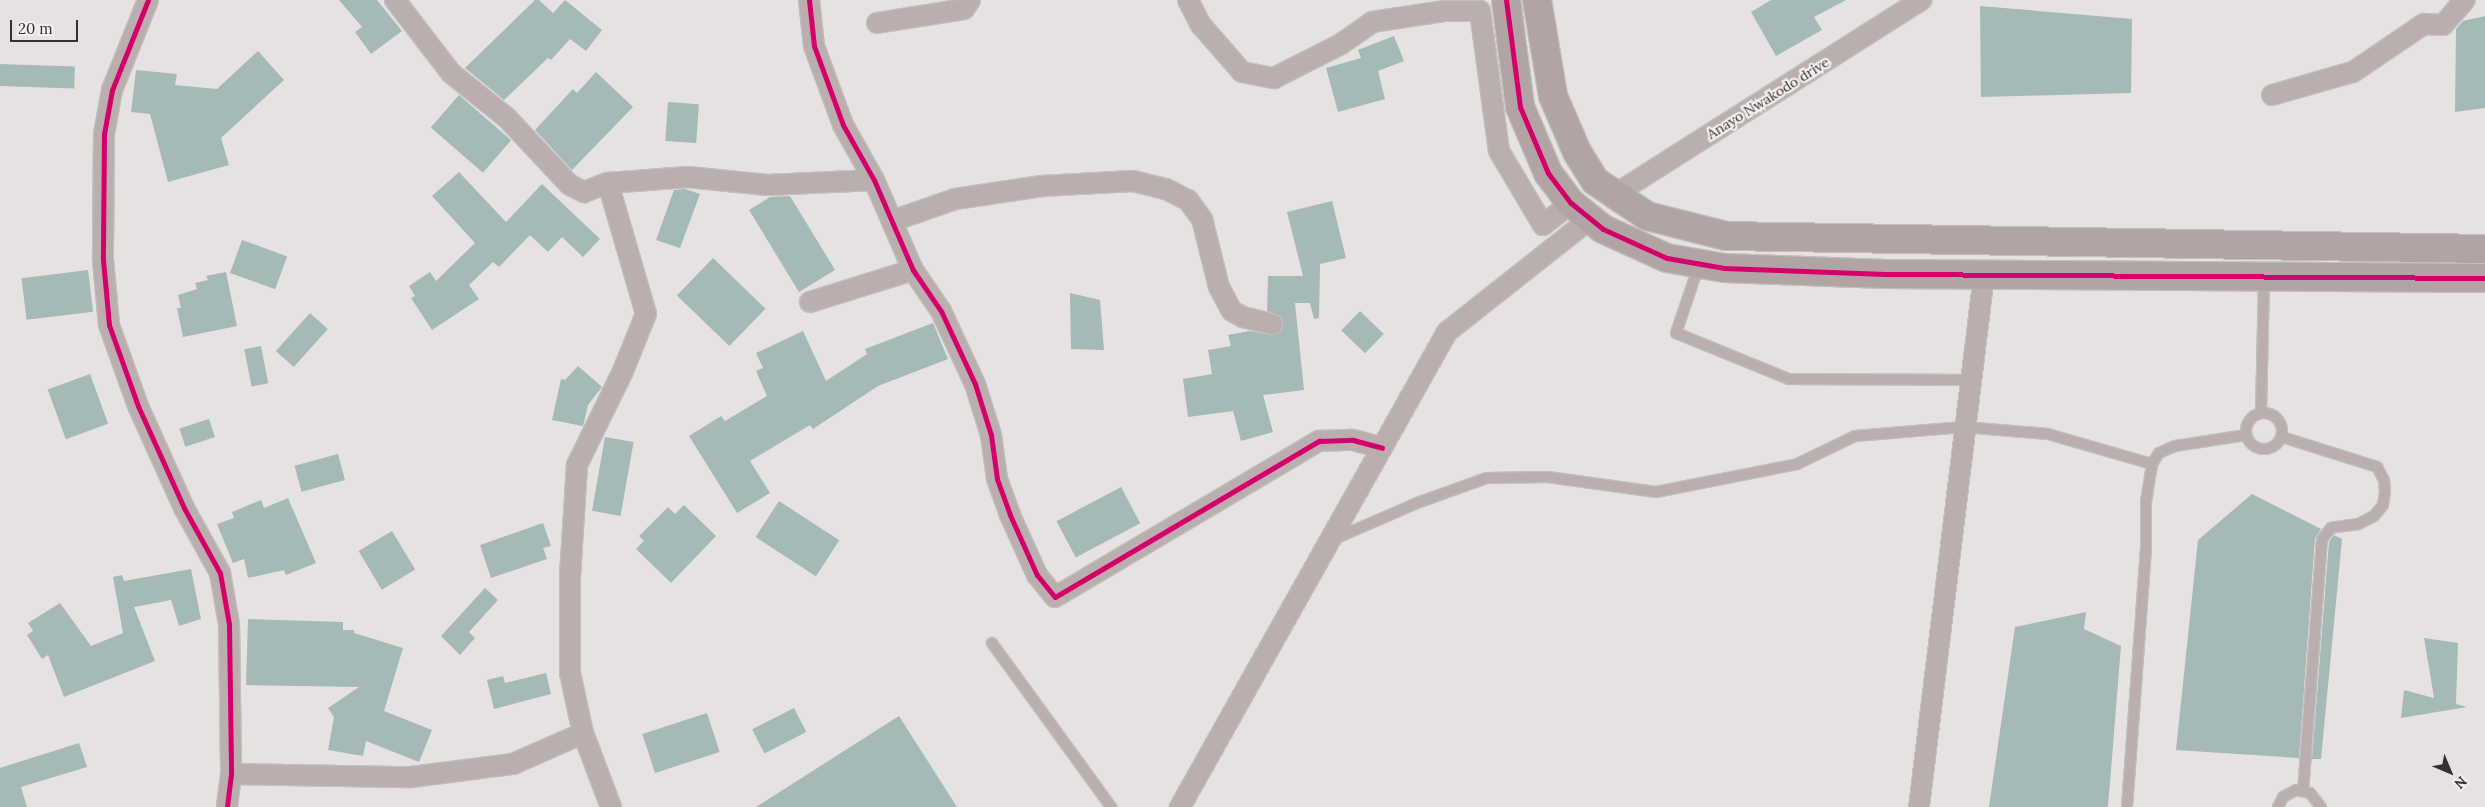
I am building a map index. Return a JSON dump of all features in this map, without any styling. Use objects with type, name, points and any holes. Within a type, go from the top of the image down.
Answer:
[{"type":"street","points":[[148,0],[112,90],[104,134],[103,260],[109,325],[142,414],[184,508],[220,573],[229,624],[231,774],[227,807]]},
{"type":"street","points":[[395,0],[450,73],[507,118],[570,185],[584,192],[608,184],[688,177],[768,185],[874,180]]},
{"type":"street","points":[[809,0],[814,46],[843,125],[874,180],[913,270],[941,312],[975,384],[990,435],[997,479],[1010,515],[1037,575],[1055,597],[1319,441],[1352,440],[1382,448]]},
{"type":"street","points":[[877,23],[964,10],[970,0]]},
{"type":"street","points":[[1188,0],[1201,25],[1242,72],[1274,78],[1341,44],[1372,22],[1445,11],[1480,10],[1499,151],[1543,225],[1581,211]]},
{"type":"street","points":[[1506,0],[1520,107],[1548,173],[1581,211],[1603,229],[1667,258],[1724,268],[1984,275],[2485,278]]},
{"type":"street","points":[[1538,0],[1553,96],[1576,152],[1595,181],[1647,216],[1726,236],[2485,249]]},
{"type":"street","name":"Anayo Nwakodo drive","points":[[1614,195],[1921,0]]},
{"type":"street","points":[[2272,95],[2353,72],[2424,24],[2443,25],[2465,0]]},
{"type":"street","points":[[892,221],[955,199],[1042,186],[1133,181],[1166,189],[1188,200],[1202,219],[1219,287],[1232,311],[1243,318],[1272,324]]},
{"type":"street","points":[[608,184],[646,314],[623,371],[577,465],[570,575],[570,673],[584,733],[611,807]]},
{"type":"street","points":[[1180,807],[1447,332],[1581,211]]},
{"type":"street","points":[[810,302],[913,270]]},
{"type":"street","points":[[1918,807],[1984,275]]},
{"type":"street","points":[[231,774],[411,777],[514,764],[584,733]]},
{"type":"lane","points":[[1700,263],[1676,333],[1789,379],[1971,380]]},
{"type":"lane","points":[[2261,413],[2264,277]]},
{"type":"lane","points":[[2261,413],[2270,413],[2278,419],[2282,427],[2282,437],[2268,449],[2259,448],[2246,435],[2247,425],[2252,417],[2261,413]]},
{"type":"lane","points":[[1329,541],[1417,503],[1487,478],[1548,477],[1656,492],[1797,464],[1856,436],[1964,427],[2048,434],[2152,464]]},
{"type":"lane","points":[[2127,807],[2152,464],[2159,452],[2175,446],[2246,435]]},
{"type":"lane","points":[[2282,437],[2377,467],[2384,480],[2385,492],[2383,505],[2374,516],[2358,524],[2331,528],[2322,539],[2303,790]]},
{"type":"lane","points":[[992,643],[1111,807]]},
{"type":"lane","points":[[2278,807],[2289,793],[2303,790],[2316,797],[2321,807]]},
{"type":"building","points":[[339,0],[377,0],[402,31],[371,54],[355,32],[362,27]]},
{"type":"building","points":[[535,0],[539,0],[553,13],[565,0],[602,30],[586,51],[570,39],[551,60],[548,58],[504,100],[465,68]]},
{"type":"building","points":[[1771,0],[1846,0],[1814,17],[1822,30],[1776,56],[1751,12]]},
{"type":"building","points":[[1980,6],[2132,19],[2131,93],[1981,97]]},
{"type":"building","points":[[2485,16],[2485,108],[2455,112],[2456,29],[2463,21]]},
{"type":"building","points":[[1394,36],[1404,61],[1378,71],[1385,99],[1338,112],[1326,68],[1361,58],[1358,50]]},
{"type":"building","points":[[258,51],[284,80],[221,138],[229,165],[168,182],[150,114],[131,112],[136,70],[177,74],[175,85],[217,89]]},
{"type":"building","points":[[0,64],[75,67],[74,89],[0,86]]},
{"type":"building","points":[[596,72],[633,107],[572,170],[535,130],[573,89],[577,93]]},
{"type":"building","points":[[459,95],[511,140],[483,173],[431,127]]},
{"type":"building","points":[[668,102],[699,104],[696,143],[665,141]]},
{"type":"building","points":[[459,172],[506,222],[542,184],[600,239],[583,257],[562,237],[548,252],[530,235],[499,267],[493,262],[469,285],[479,299],[432,330],[411,298],[415,296],[409,286],[430,272],[436,281],[475,243],[432,196]]},
{"type":"building","points":[[685,189],[700,194],[680,248],[656,240],[674,190]]},
{"type":"building","points":[[790,196],[835,270],[799,292],[749,210],[770,197]]},
{"type":"building","points":[[1332,201],[1346,258],[1320,264],[1319,318],[1314,319],[1310,303],[1295,303],[1304,390],[1263,395],[1273,432],[1241,441],[1233,411],[1188,417],[1183,379],[1212,374],[1208,350],[1231,346],[1228,335],[1249,331],[1275,335],[1283,327],[1280,316],[1267,311],[1268,276],[1303,276],[1287,212]]},
{"type":"building","points":[[242,240],[287,256],[275,289],[230,273]]},
{"type":"building","points":[[713,258],[766,309],[729,346],[677,295]]},
{"type":"building","points":[[88,270],[93,312],[27,320],[21,278]]},
{"type":"building","points":[[226,272],[237,326],[183,337],[177,308],[181,308],[178,295],[197,289],[195,283],[208,280],[206,276]]},
{"type":"building","points":[[1070,293],[1100,300],[1104,350],[1071,349]]},
{"type":"building","points":[[1360,311],[1384,334],[1365,353],[1341,330]]},
{"type":"building","points":[[310,313],[328,329],[294,367],[276,351]]},
{"type":"building","points":[[933,323],[948,359],[878,386],[813,429],[810,425],[750,461],[770,493],[737,513],[689,436],[721,416],[725,421],[767,396],[756,371],[763,368],[756,353],[803,331],[826,381],[867,354],[865,349]]},
{"type":"building","points":[[261,346],[268,383],[252,387],[244,349]]},
{"type":"building","points":[[578,366],[602,387],[588,405],[583,426],[552,420],[561,379],[565,380]]},
{"type":"building","points":[[90,374],[108,424],[66,439],[48,389]]},
{"type":"building","points":[[209,419],[215,437],[185,447],[180,429]]},
{"type":"building","points":[[605,437],[634,442],[621,516],[592,511]]},
{"type":"building","points":[[338,454],[345,480],[302,492],[295,466]]},
{"type":"building","points":[[1121,487],[1140,523],[1076,557],[1057,521]]},
{"type":"building","points":[[2252,494],[2321,529],[2315,538],[2299,758],[2176,750],[2198,540]]},
{"type":"building","points":[[288,498],[316,563],[286,575],[284,570],[248,578],[244,559],[233,563],[217,524],[234,518],[232,512],[261,500],[264,508]]},
{"type":"building","points":[[779,501],[839,540],[816,576],[756,537]]},
{"type":"building","points":[[684,505],[716,536],[671,583],[636,549],[644,541],[639,536],[668,507],[675,514]]},
{"type":"building","points":[[543,523],[551,546],[543,548],[547,559],[491,578],[480,545]]},
{"type":"building","points":[[392,531],[415,570],[382,590],[359,551]]},
{"type":"building","points":[[2334,535],[2342,539],[2321,759],[2312,759],[2329,542]]},
{"type":"building","points":[[191,569],[201,619],[179,626],[171,600],[134,607],[155,661],[64,697],[48,655],[42,659],[27,635],[33,631],[28,623],[60,603],[91,646],[123,633],[113,577],[122,575],[124,581]]},
{"type":"building","points":[[485,588],[498,600],[469,632],[475,638],[460,655],[441,636]]},
{"type":"building","points":[[2086,612],[2084,629],[2121,646],[2108,807],[1989,807],[2015,627]]},
{"type":"building","points":[[248,619],[343,622],[343,630],[354,630],[354,633],[403,648],[384,711],[432,730],[419,762],[366,741],[363,756],[328,750],[334,717],[328,708],[359,687],[246,685]]},
{"type":"building","points":[[2424,638],[2458,643],[2456,704],[2467,707],[2401,718],[2404,690],[2434,698]]},
{"type":"building","points":[[546,673],[551,694],[494,709],[487,680],[503,676],[505,683]]},
{"type":"building","points":[[794,708],[806,732],[764,753],[752,729]]},
{"type":"building","points":[[707,713],[720,752],[655,773],[642,734]]},
{"type":"building","points":[[899,716],[957,807],[756,807]]},
{"type":"building","points":[[79,743],[87,767],[21,787],[27,807],[0,807],[0,768]]},
{"type":"cycle path","points":[[148,0],[112,90],[104,134],[103,260],[109,325],[138,406],[184,508],[220,573],[229,624],[231,774],[227,807]]},
{"type":"cycle path","points":[[809,0],[814,46],[843,125],[874,180],[913,270],[941,311],[975,384],[991,435],[997,479],[1010,515],[1037,575],[1055,597],[1319,441],[1353,440],[1382,448]]},
{"type":"cycle path","points":[[1506,0],[1520,107],[1548,173],[1571,203],[1603,229],[1667,258],[1724,268],[1885,274],[2485,278]]}]
